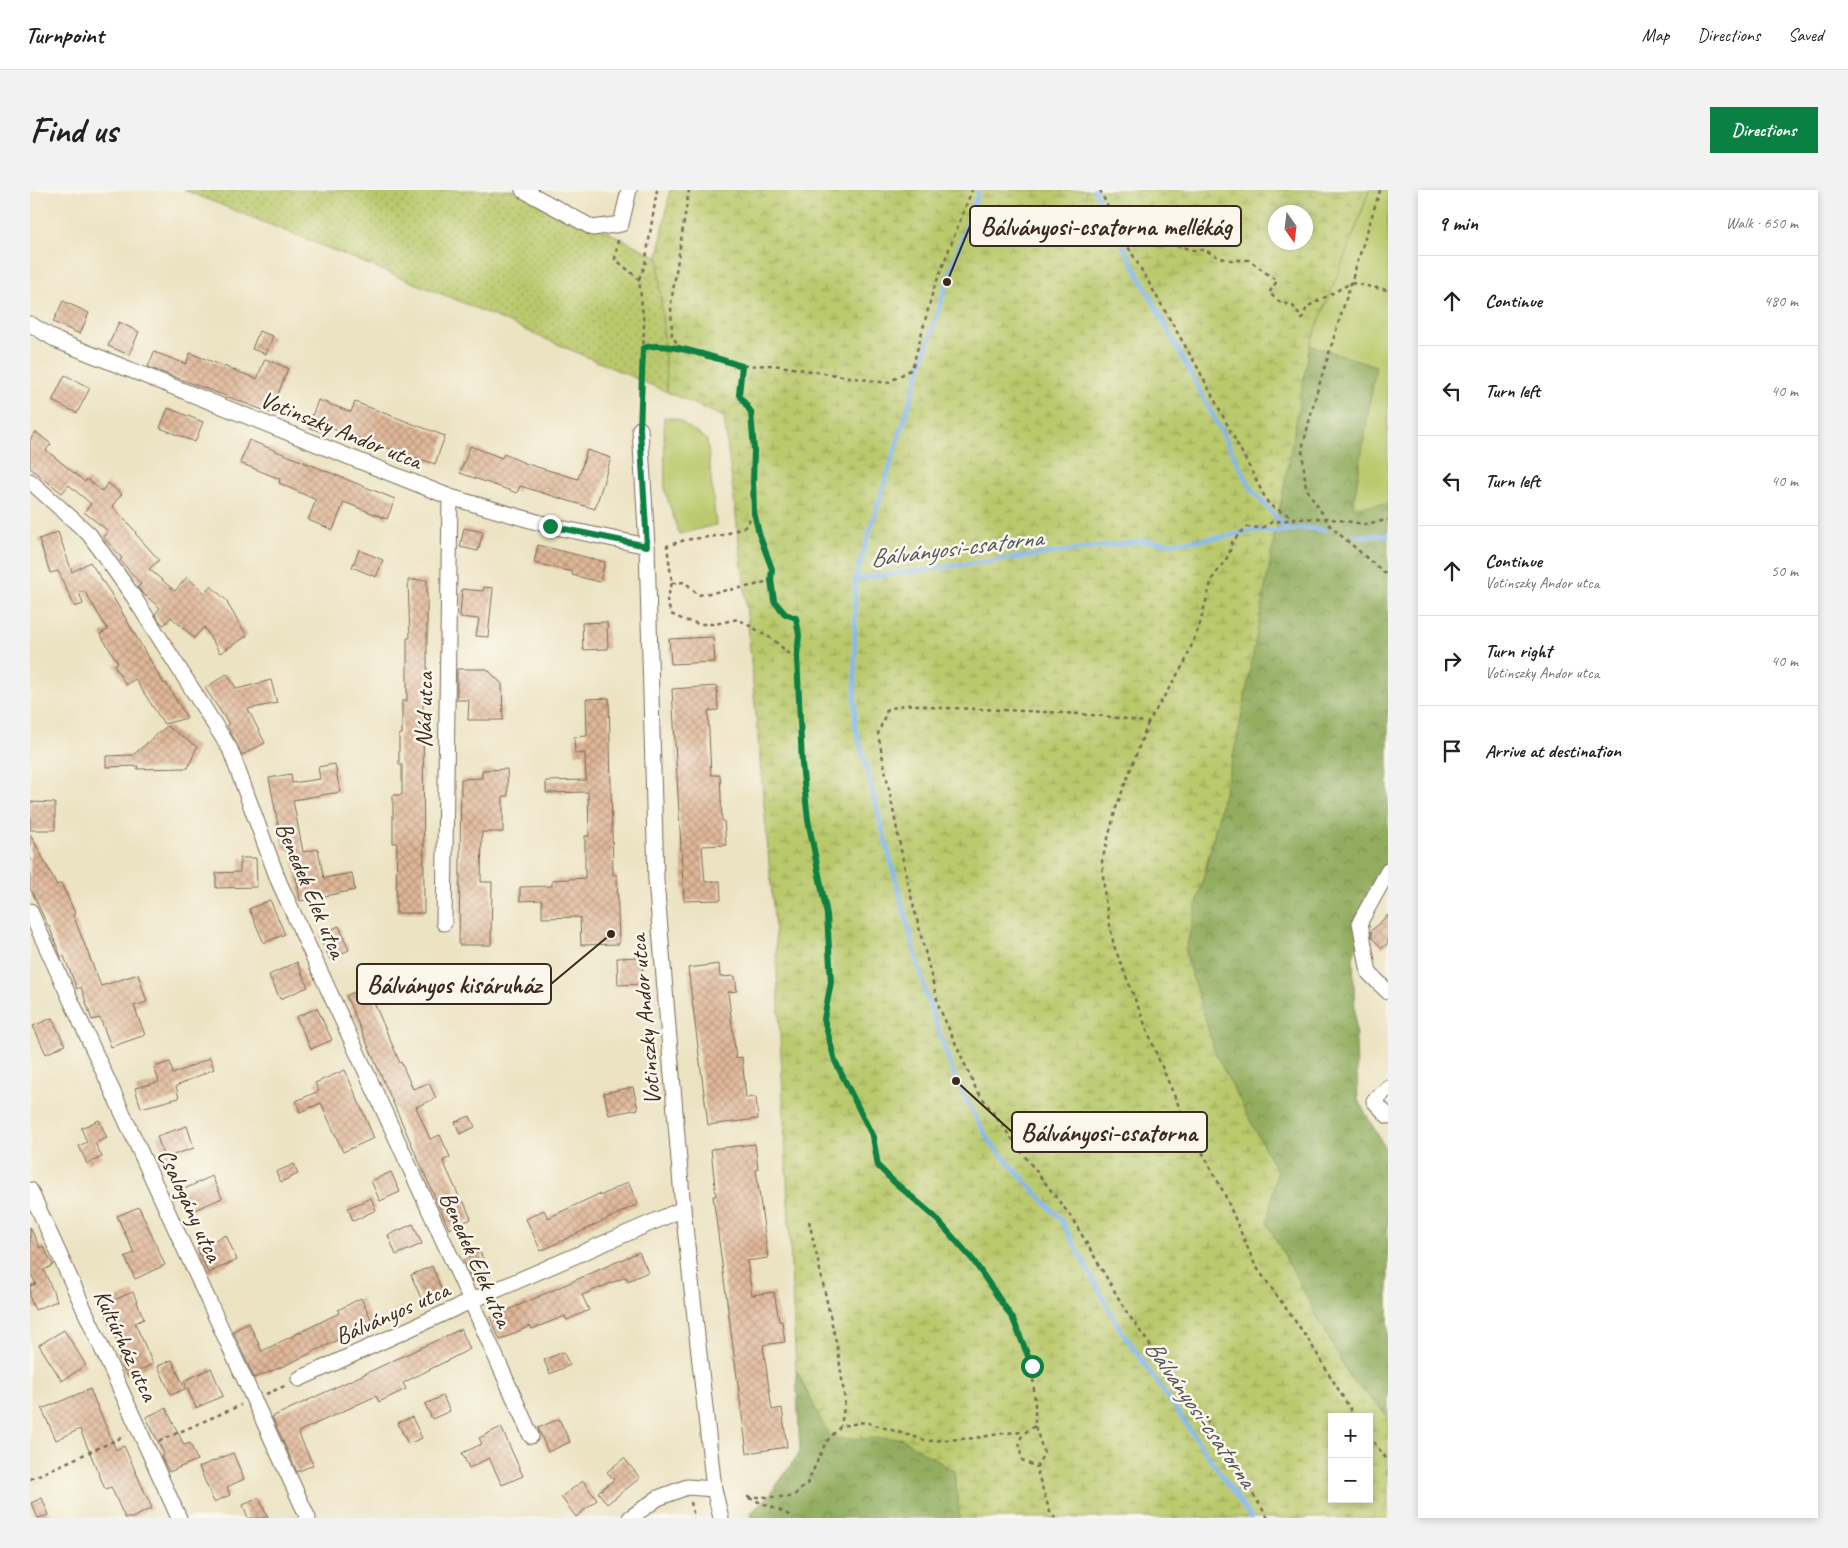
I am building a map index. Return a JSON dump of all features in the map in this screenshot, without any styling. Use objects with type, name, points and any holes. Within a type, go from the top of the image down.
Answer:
[{"type":"street","points":[[523,190],[593,228],[621,224],[629,190]]},
{"type":"street","name":"Votinszky Andor utca","points":[[30,324],[58,342],[450,497],[550,526],[647,546]]},
{"type":"street","name":"Votinszky Andor utca","points":[[640,429],[647,546],[656,880],[684,1209],[714,1489],[721,1518]]},
{"type":"street","name":"Benedek Elek utca","points":[[30,481],[89,534],[133,596],[230,749],[279,882],[472,1301],[531,1436]]},
{"type":"street","name":"Nád utca","points":[[444,923],[450,497]]},
{"type":"street","points":[[1388,871],[1360,922],[1370,973],[1388,992]]},
{"type":"street","name":"Csalogány utca","points":[[30,911],[308,1518]]},
{"type":"street","points":[[1388,1088],[1374,1101],[1388,1116]]},
{"type":"street","name":"Kultúrház utca","points":[[30,1190],[148,1446],[179,1518]]},
{"type":"street","name":"Bálványos utca","points":[[299,1379],[684,1209]]},
{"type":"street","points":[[630,1518],[658,1498],[687,1487],[714,1489]]},
{"type":"path","points":[[640,429],[644,325],[639,279],[645,265],[657,190]]},
{"type":"path","points":[[682,350],[672,336],[671,303],[690,190]]},
{"type":"path","points":[[643,348],[651,345],[682,350],[742,366],[773,365],[887,383],[912,369],[933,291],[972,190]]},
{"type":"path","points":[[1100,190],[1119,231],[1199,370],[1269,505],[1296,519]]},
{"type":"path","points":[[1380,190],[1316,395],[1302,449],[1306,488],[1325,518],[1331,526],[1388,576]]},
{"type":"path","points":[[621,224],[615,259],[639,279]]},
{"type":"path","points":[[1119,231],[1134,226],[1148,227],[1161,233],[1172,244],[1192,250],[1204,250],[1218,257],[1230,260],[1248,260],[1277,281],[1269,293],[1280,302],[1293,306],[1302,319],[1307,307],[1351,283],[1388,290]]},
{"type":"path","points":[[742,366],[739,395],[751,412],[754,450],[754,512],[759,534],[772,569],[771,580],[774,601],[785,614],[796,618],[799,635],[797,656],[802,764],[808,820],[827,915],[831,982],[824,1019],[835,1061],[873,1137],[878,1166],[934,1216],[973,1260],[1013,1319],[1032,1366],[1035,1426],[1044,1452],[1036,1468]]},
{"type":"path","points":[[754,512],[746,526],[724,534],[685,540],[667,546],[672,583],[667,600],[671,614],[699,624],[715,624],[738,619],[774,640],[788,653],[797,656]]},
{"type":"path","points":[[1352,1413],[1308,1339],[1255,1265],[1224,1193],[1184,1116],[1159,1060],[1114,946],[1105,900],[1102,861],[1116,808],[1148,723],[1185,662],[1199,627],[1212,579],[1229,555],[1232,542],[1246,527],[1262,528],[1273,522],[1286,520],[1325,518],[1364,524],[1388,520]]},
{"type":"path","points":[[672,583],[685,582],[698,595],[752,586],[771,580]]},
{"type":"path","points":[[1148,723],[1126,718],[1008,709],[936,708],[919,704],[903,704],[887,710],[878,734],[907,880],[939,1007],[976,1089],[1016,1146],[1072,1218],[1126,1310],[1171,1375],[1205,1418],[1268,1518]]},
{"type":"path","points":[[793,1518],[784,1512],[747,1497],[792,1497],[807,1484],[826,1442],[841,1426],[845,1401],[838,1352],[809,1221]]},
{"type":"path","points":[[148,1446],[299,1379]]},
{"type":"path","points":[[841,1426],[865,1422],[928,1441],[1024,1432],[1035,1426]]},
{"type":"path","points":[[30,1479],[140,1429]]},
{"type":"path","points":[[1024,1432],[1018,1444],[1022,1460],[1036,1468],[1050,1512],[1055,1518]]},
{"type":"path","points":[[1373,1441],[1388,1461]]},
{"type":"green space","points":[[184,190],[524,190],[658,257],[667,392],[459,301]]},
{"type":"green space","points":[[670,190],[1369,190],[1310,345],[1238,735],[1185,953],[1216,1055],[1277,1172],[1267,1223],[1349,1376],[1388,1417],[1388,1518],[960,1518],[954,1471],[901,1438],[831,1439],[796,1370],[775,929],[744,582],[724,417],[667,392],[658,257]]},
{"type":"green space","points":[[1369,190],[1388,190],[1388,504],[1353,507],[1376,366],[1310,345]]},
{"type":"green space","points":[[1310,345],[1376,366],[1353,507],[1388,504],[1388,876],[1353,956],[1358,1100],[1388,1153],[1388,1417],[1349,1376],[1267,1223],[1277,1172],[1216,1055],[1185,953],[1238,735]]},
{"type":"green space","points":[[664,417],[677,419],[707,440],[716,525],[679,534],[665,491]]},
{"type":"green space","points":[[796,1370],[831,1439],[901,1438],[954,1471],[960,1518],[752,1518],[751,1513],[769,1496],[800,1452]]},
{"type":"building","points":[[63,301],[89,313],[80,334],[53,322]]},
{"type":"building","points":[[119,322],[139,332],[129,355],[108,346]]},
{"type":"building","points":[[259,331],[273,336],[266,354],[252,349]]},
{"type":"building","points":[[154,352],[186,364],[190,353],[257,379],[265,359],[288,368],[271,413],[148,367]]},
{"type":"building","points":[[65,375],[90,388],[77,413],[52,401]]},
{"type":"building","points":[[318,400],[351,412],[355,402],[445,436],[435,464],[330,428],[327,434],[308,427]]},
{"type":"building","points":[[168,408],[203,422],[195,442],[160,428]]},
{"type":"building","points":[[36,432],[51,444],[46,450],[85,482],[87,479],[102,491],[108,483],[122,494],[112,506],[159,560],[149,569],[175,591],[187,577],[205,593],[211,586],[228,602],[247,636],[220,653],[204,627],[194,638],[171,617],[164,625],[161,623],[155,614],[160,608],[141,592],[138,587],[141,584],[120,560],[122,558],[103,537],[108,531],[84,512],[91,504],[69,485],[62,493],[30,468],[30,440]]},
{"type":"building","points":[[249,440],[395,499],[387,519],[344,502],[333,530],[308,520],[316,500],[279,483],[280,479],[240,463]]},
{"type":"building","points":[[470,446],[502,458],[504,454],[527,464],[578,479],[587,450],[611,458],[595,509],[520,486],[517,493],[460,473]]},
{"type":"building","points":[[464,528],[483,532],[478,551],[460,547]]},
{"type":"building","points":[[58,532],[72,572],[90,562],[110,592],[164,684],[166,683],[187,718],[164,724],[135,679],[126,685],[114,665],[118,663],[100,634],[108,630],[85,592],[79,592],[83,604],[75,607],[58,571],[50,573],[39,539]]},
{"type":"building","points":[[538,545],[605,562],[600,582],[572,575],[573,572],[534,563]]},
{"type":"building","points":[[359,550],[383,560],[376,577],[352,567]]},
{"type":"building","points":[[408,580],[427,580],[427,688],[423,688],[424,913],[396,913],[397,843],[393,843],[393,795],[402,795],[402,765],[399,765],[399,734],[402,734],[402,701],[407,701],[407,638],[410,638]]},
{"type":"building","points":[[484,587],[493,588],[488,637],[476,636],[479,619],[460,617],[462,589],[483,591]]},
{"type":"building","points":[[607,622],[608,649],[583,650],[582,623]]},
{"type":"building","points":[[713,637],[715,662],[671,664],[669,639]]},
{"type":"building","points":[[457,669],[487,669],[502,684],[503,720],[468,720],[469,700],[457,700]]},
{"type":"building","points":[[227,674],[237,689],[271,680],[277,703],[248,709],[265,743],[242,755],[227,725],[229,724],[205,688]]},
{"type":"building","points":[[717,686],[718,710],[708,711],[711,775],[720,775],[722,821],[724,821],[726,845],[702,846],[705,882],[720,881],[721,900],[684,901],[672,689]]},
{"type":"building","points":[[609,698],[613,875],[617,875],[619,944],[581,945],[580,917],[542,918],[542,900],[520,901],[520,887],[552,886],[552,880],[585,878],[585,836],[589,836],[588,792],[546,793],[546,781],[586,780],[585,753],[575,754],[574,737],[587,736],[586,699]]},
{"type":"building","points":[[167,726],[197,747],[188,768],[137,769],[138,766],[106,767],[106,756],[133,755]]},
{"type":"building","points":[[335,764],[340,792],[293,800],[303,852],[318,849],[324,878],[352,873],[355,890],[300,901],[298,887],[301,886],[298,886],[290,849],[283,850],[269,778],[291,774],[292,783],[320,779],[318,767]]},
{"type":"building","points":[[507,769],[508,796],[503,796],[503,832],[482,832],[481,882],[492,882],[491,945],[459,945],[461,779],[482,778],[482,770]]},
{"type":"building","points":[[30,802],[55,803],[55,830],[30,830]]},
{"type":"building","points":[[30,834],[57,885],[61,883],[75,913],[73,915],[101,986],[138,974],[147,1002],[134,1006],[145,1035],[111,1047],[100,1018],[92,1020],[81,987],[77,989],[64,956],[61,957],[49,926],[30,888]]},
{"type":"building","points":[[240,858],[256,858],[257,887],[216,888],[216,873],[240,872]]},
{"type":"building","points":[[270,900],[285,934],[264,943],[249,909]]},
{"type":"building","points":[[1388,915],[1388,943],[1382,948],[1372,938],[1371,931]]},
{"type":"building","points":[[339,926],[349,950],[330,959],[319,935]]},
{"type":"building","points":[[642,957],[643,984],[618,985],[617,958]]},
{"type":"building","points":[[297,962],[308,987],[280,999],[269,975]]},
{"type":"building","points":[[719,964],[720,977],[735,976],[737,991],[728,992],[736,1058],[742,1057],[746,1098],[756,1097],[758,1119],[708,1125],[688,968]]},
{"type":"building","points":[[367,986],[413,1089],[429,1083],[436,1098],[416,1107],[430,1139],[440,1135],[450,1157],[443,1161],[471,1219],[449,1229],[346,996]]},
{"type":"building","points":[[317,1008],[332,1040],[311,1049],[296,1017]]},
{"type":"building","points":[[52,1018],[65,1045],[46,1054],[33,1026]]},
{"type":"building","points":[[210,1058],[214,1069],[176,1086],[179,1098],[141,1108],[135,1088],[159,1082],[154,1067],[170,1062],[173,1074]]},
{"type":"building","points":[[345,1070],[374,1138],[343,1152],[321,1103],[300,1112],[296,1101],[319,1091],[315,1083]]},
{"type":"building","points":[[633,1087],[638,1109],[609,1115],[604,1093]]},
{"type":"building","points":[[470,1116],[475,1127],[460,1134],[455,1122]]},
{"type":"building","points":[[99,1120],[107,1138],[95,1143],[102,1157],[87,1164],[79,1146],[87,1142],[81,1128]]},
{"type":"building","points":[[187,1126],[194,1148],[164,1158],[157,1136]]},
{"type":"building","points":[[755,1144],[758,1169],[756,1169],[768,1258],[747,1261],[752,1295],[774,1292],[779,1321],[782,1321],[785,1342],[763,1345],[772,1410],[782,1408],[787,1447],[747,1453],[713,1196],[716,1196],[711,1149]]},
{"type":"building","points":[[294,1164],[298,1174],[281,1182],[276,1172]]},
{"type":"building","points":[[391,1172],[400,1192],[380,1201],[371,1181]]},
{"type":"building","points":[[212,1176],[222,1198],[190,1212],[180,1191]]},
{"type":"building","points":[[628,1182],[638,1204],[541,1251],[526,1219],[544,1210],[548,1218]]},
{"type":"building","points":[[371,1198],[376,1210],[353,1221],[348,1208]]},
{"type":"building","points":[[139,1207],[165,1265],[135,1279],[125,1257],[134,1253],[117,1216]]},
{"type":"building","points":[[413,1224],[422,1244],[396,1255],[388,1235]]},
{"type":"building","points":[[30,1227],[40,1248],[43,1246],[53,1265],[44,1270],[57,1301],[35,1310],[30,1298],[30,1286],[36,1284],[30,1272]]},
{"type":"building","points":[[226,1235],[237,1260],[208,1273],[197,1248]]},
{"type":"building","points":[[480,1252],[490,1275],[473,1282],[463,1260]]},
{"type":"building","points":[[639,1252],[648,1272],[628,1281],[626,1277],[582,1295],[589,1310],[567,1320],[565,1316],[532,1329],[530,1326],[500,1340],[490,1318]]},
{"type":"building","points":[[432,1266],[443,1293],[423,1303],[411,1275]]},
{"type":"building","points":[[133,1292],[144,1319],[135,1323],[153,1364],[127,1376],[117,1353],[121,1351],[102,1305]]},
{"type":"building","points":[[361,1298],[373,1323],[284,1366],[254,1378],[233,1331],[249,1323],[262,1351],[339,1313],[338,1310]]},
{"type":"building","points":[[461,1329],[470,1349],[403,1383],[406,1389],[379,1402],[376,1396],[298,1432],[313,1465],[297,1472],[272,1417]]},
{"type":"building","points":[[64,1330],[86,1365],[62,1381],[39,1345]]},
{"type":"building","points":[[563,1352],[570,1365],[550,1374],[544,1360]]},
{"type":"building","points":[[172,1360],[185,1389],[171,1395],[158,1366]]},
{"type":"building","points":[[211,1368],[223,1396],[196,1408],[184,1381]]},
{"type":"building","points":[[90,1389],[116,1450],[124,1446],[152,1508],[132,1518],[125,1518],[111,1487],[105,1489],[80,1429],[56,1440],[42,1409]]},
{"type":"building","points":[[443,1396],[450,1411],[432,1419],[425,1404]]},
{"type":"building","points":[[166,1408],[184,1445],[190,1443],[197,1460],[169,1472],[161,1456],[164,1454],[146,1417]]},
{"type":"building","points":[[412,1417],[422,1438],[408,1444],[398,1423]]},
{"type":"building","points":[[559,1419],[570,1442],[548,1452],[538,1428]]},
{"type":"building","points":[[501,1427],[523,1476],[502,1485],[489,1458],[469,1468],[462,1453],[482,1444],[479,1438]]},
{"type":"building","points":[[233,1453],[244,1479],[227,1487],[230,1495],[214,1502],[199,1467]]},
{"type":"building","points":[[624,1458],[640,1478],[607,1504],[598,1492],[614,1480],[607,1472]]},
{"type":"building","points":[[583,1481],[597,1500],[576,1517],[561,1497]]},
{"type":"building","points":[[42,1498],[49,1515],[38,1518],[31,1503]]},
{"type":"building","points":[[259,1498],[268,1518],[248,1518],[243,1505]]},
{"type":"waterway","name":"Bálványosi-csatorna","points":[[979,190],[947,282],[855,579],[855,725],[926,994],[956,1081],[989,1141],[1061,1220],[1117,1324],[1251,1518]]},
{"type":"waterway","points":[[1094,190],[1252,490],[1289,531]]},
{"type":"waterway","name":"Bálványosi-csatorna","points":[[855,579],[1144,541],[1172,543],[1224,537],[1251,531],[1289,531],[1305,528],[1325,530]]},
{"type":"waterway","name":"Bálványosi-csatorna","points":[[1356,536],[1388,535]]},
{"type":"place","name":"Bálványosi-csatorna mellékág","points":[[947,282]]},
{"type":"place","name":"Bálványos kisáruház","points":[[611,934]]},
{"type":"place","name":"Bálványosi-csatorna","points":[[956,1081]]},
{"type":"route","points":[[550,526],[647,546],[640,429],[643,348],[651,345],[669,347],[742,366],[739,395],[751,412],[754,450],[754,512],[759,534],[772,569],[771,580],[774,601],[785,614],[796,618],[799,635],[797,656],[802,764],[808,820],[827,915],[831,982],[824,1019],[835,1061],[873,1137],[878,1166],[934,1216],[973,1260],[1013,1319],[1032,1366]]}]
